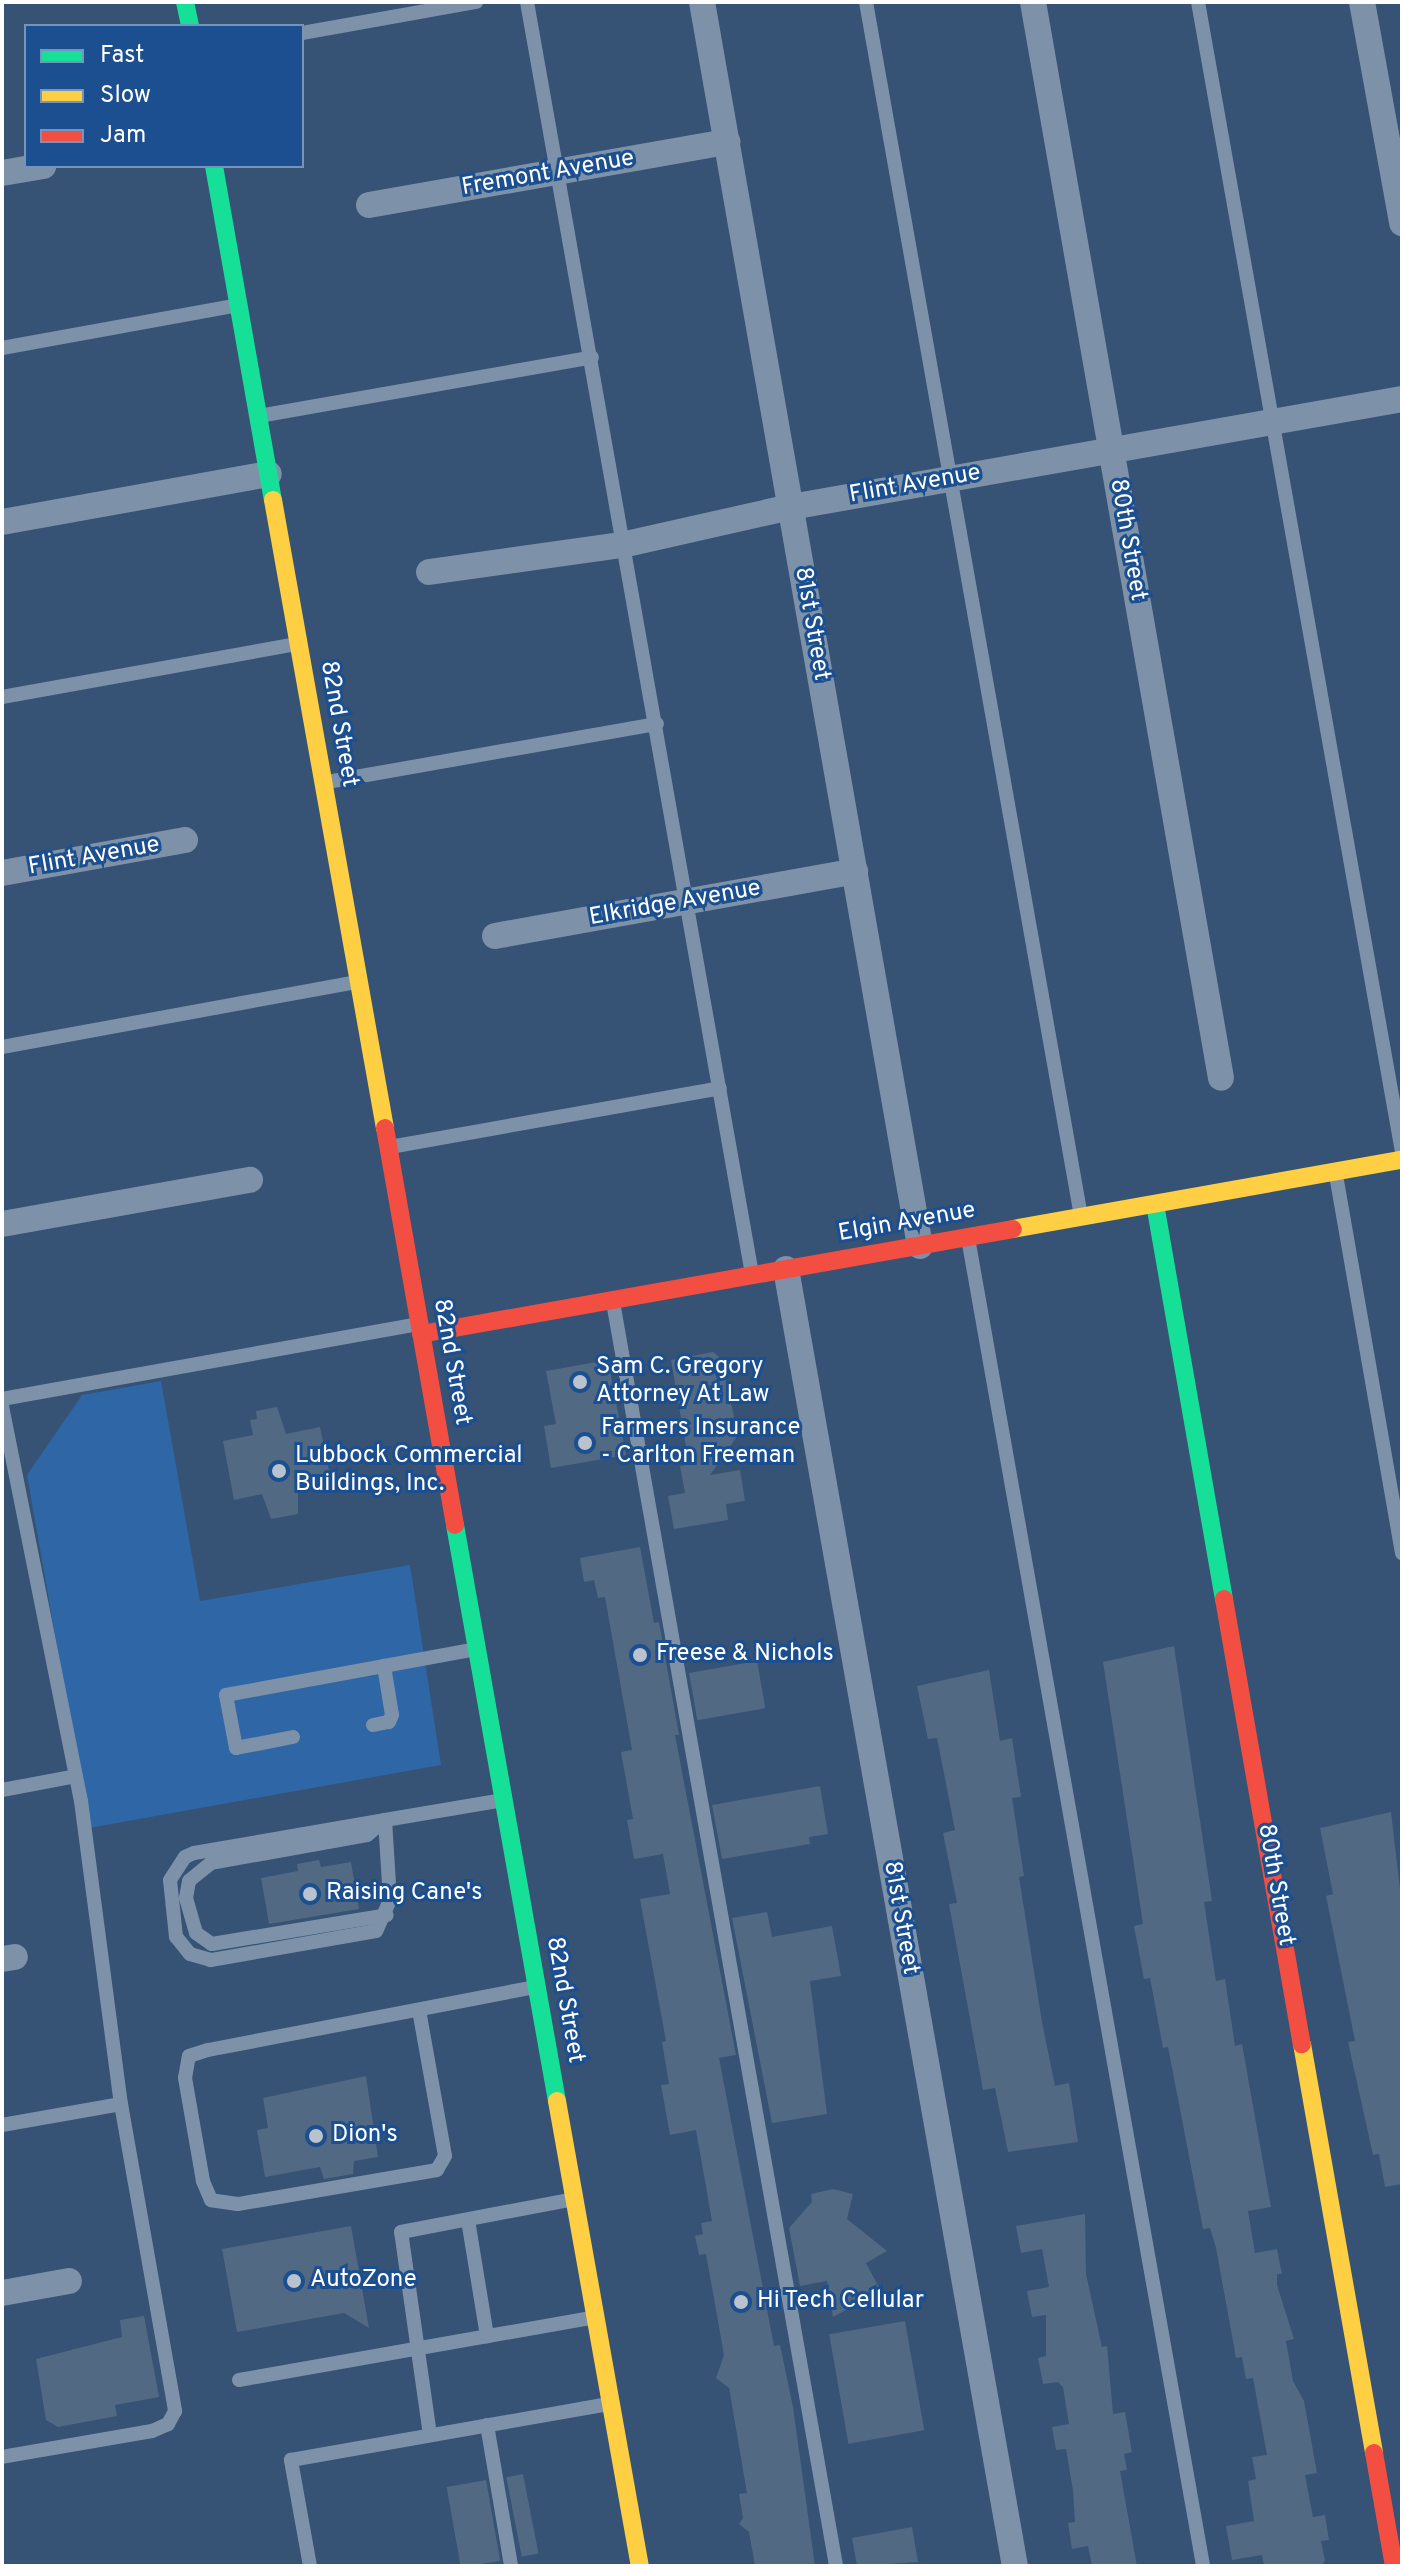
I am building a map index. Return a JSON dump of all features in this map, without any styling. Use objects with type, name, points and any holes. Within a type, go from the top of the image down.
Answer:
[{"type":"main road","points":[[185,2],[190,24]]},
{"type":"main road","name":"82nd Street","points":[[214,168],[640,2566]]},
{"type":"main road","name":"Elgin Avenue","points":[[420,1329],[612,1300],[1402,1160]]},
{"type":"main road","name":"80th Street","points":[[1155,1204],[1394,2566]]},
{"type":"street","name":"81st Street","points":[[702,2],[920,1246]]},
{"type":"street","name":"80th Street","points":[[1033,2],[1221,1078]]},
{"type":"street","points":[[1362,2],[1402,223]]},
{"type":"street","name":"Fremont Avenue","points":[[369,205],[727,142]]},
{"type":"street","points":[[2,173],[31,168]]},
{"type":"street","name":"Flint Avenue","points":[[429,572],[622,545],[791,507],[1402,399]]},
{"type":"street","points":[[2,522],[269,474]]},
{"type":"street","name":"Flint Avenue","points":[[2,873],[185,840]]},
{"type":"street","name":"Elkridge Avenue","points":[[495,936],[855,871]]},
{"type":"street","points":[[2,1224],[250,1180]]},
{"type":"street","name":"81st Street","points":[[786,1269],[1015,2566]]},
{"type":"street","points":[[2,2293],[69,2281]]},
{"type":"lane","points":[[304,33],[476,2]]},
{"type":"lane","points":[[527,2],[560,172],[622,545],[689,901],[752,1275]]},
{"type":"lane","points":[[866,2],[1081,1217]]},
{"type":"lane","points":[[1198,2],[1402,1152]]},
{"type":"lane","points":[[2,348],[239,305]]},
{"type":"lane","points":[[259,416],[592,357]]},
{"type":"lane","points":[[2,697],[299,644]]},
{"type":"lane","points":[[324,782],[657,724]]},
{"type":"lane","points":[[2,1047],[359,982]]},
{"type":"lane","points":[[388,1147],[720,1088]]},
{"type":"lane","points":[[1335,1172],[1402,1553]]},
{"type":"lane","points":[[968,1237],[1203,2566]]},
{"type":"lane","points":[[612,1300],[836,2566]]},
{"type":"lane","points":[[2,1399],[420,1329]]},
{"type":"lane","points":[[2,1406],[6,1452],[76,1776],[121,2104],[175,2411],[168,2424],[152,2431],[2,2457]]},
{"type":"lane","points":[[293,1737],[236,1748],[226,1695],[477,1649]]},
{"type":"lane","points":[[373,1725],[389,1722],[392,1715],[384,1666]]},
{"type":"lane","points":[[2,1790],[76,1776]]},
{"type":"lane","points":[[385,1820],[387,1915],[212,1944],[196,1933],[186,1898],[189,1881],[211,1863],[367,1835],[385,1820],[504,1800]]},
{"type":"lane","points":[[419,2010],[443,2164],[426,2173],[224,2205],[211,2200],[203,2181],[185,2078],[189,2056],[419,2010],[537,1987]]},
{"type":"lane","points":[[2,2125],[121,2104]]},
{"type":"lane","points":[[430,2435],[401,2232],[575,2199]]},
{"type":"lane","points":[[468,2220],[487,2336]]},
{"type":"lane","points":[[239,2380],[595,2317]]},
{"type":"lane","points":[[310,2566],[291,2460],[611,2403]]},
{"type":"lane","points":[[487,2425],[511,2566]]},
{"type":"shaded area","points":[[161,1381],[200,1601],[410,1565],[441,1765],[89,1828],[27,1475],[82,1395]]},
{"type":"building","points":[[713,1352],[721,1358],[738,1435],[710,1475],[740,1470],[745,1501],[726,1504],[728,1520],[674,1529],[668,1496],[685,1493],[680,1466],[689,1464],[671,1360]]},
{"type":"building","points":[[608,1360],[626,1455],[551,1468],[544,1426],[556,1424],[546,1371]]},
{"type":"building","name":"Lubbock Commercial Buildings, Inc.","points":[[277,1407],[286,1434],[320,1427],[331,1480],[298,1486],[298,1514],[271,1519],[262,1494],[234,1500],[223,1441],[253,1435],[250,1420],[257,1419],[256,1411]]},
{"type":"building","points":[[640,1547],[654,1623],[659,1622],[679,1735],[675,1735],[736,2055],[719,2058],[774,2346],[780,2345],[793,2407],[815,2566],[755,2566],[749,2532],[739,2524],[743,2518],[739,2494],[747,2493],[729,2388],[716,2378],[724,2355],[706,2254],[699,2255],[695,2236],[703,2234],[701,2223],[712,2221],[696,2130],[670,2135],[661,2085],[669,2084],[662,2042],[666,2041],[640,1899],[670,1894],[663,1854],[634,1859],[627,1820],[633,1819],[621,1752],[632,1750],[605,1597],[598,1598],[594,1580],[584,1582],[580,1558]]},
{"type":"building","points":[[1174,1646],[1212,1901],[1204,1902],[1216,1981],[1225,1979],[1235,2046],[1242,2044],[1271,2207],[1248,2211],[1255,2253],[1277,2249],[1282,2274],[1277,2274],[1277,2285],[1294,2339],[1286,2341],[1293,2381],[1304,2401],[1317,2473],[1305,2475],[1313,2517],[1325,2515],[1329,2540],[1321,2541],[1325,2561],[1320,2566],[1264,2566],[1262,2555],[1232,2560],[1226,2526],[1254,2521],[1248,2481],[1256,2479],[1252,2457],[1267,2455],[1253,2378],[1246,2379],[1242,2357],[1236,2358],[1216,2248],[1210,2228],[1203,2229],[1168,2047],[1163,2048],[1150,1978],[1144,1979],[1134,1926],[1143,1924],[1103,1662]]},
{"type":"building","points":[[757,1661],[765,1708],[697,1720],[689,1673]]},
{"type":"building","points":[[989,1670],[1000,1741],[1012,1738],[1021,1797],[1012,1798],[1024,1876],[1019,1877],[1042,2022],[1055,2086],[1069,2083],[1078,2142],[1008,2152],[995,2088],[983,2090],[949,1904],[957,1903],[943,1833],[955,1830],[937,1738],[928,1739],[917,1686]]},
{"type":"building","points":[[820,1786],[828,1834],[809,1837],[810,1844],[722,1859],[712,1805]]},
{"type":"building","points":[[1391,1812],[1402,1906],[1402,2184],[1385,2187],[1379,2154],[1373,2155],[1348,2042],[1355,2041],[1326,1896],[1333,1894],[1320,1828]]},
{"type":"building","name":"Raising Cane's","points":[[319,1860],[321,1867],[351,1862],[359,1909],[269,1924],[261,1878],[298,1871],[297,1864]]},
{"type":"building","points":[[767,1912],[772,1937],[832,1926],[841,1976],[810,1981],[827,2114],[772,2123],[732,1918]]},
{"type":"building","name":"Dion's","points":[[366,2076],[378,2157],[354,2161],[353,2174],[324,2179],[320,2167],[265,2177],[257,2130],[268,2128],[263,2098]]},
{"type":"building","points":[[833,2189],[853,2194],[847,2219],[887,2251],[866,2263],[881,2291],[833,2317],[827,2281],[800,2286],[789,2228],[812,2202],[811,2194]]},
{"type":"building","points":[[1085,2214],[1086,2274],[1102,2347],[1107,2346],[1113,2414],[1125,2412],[1132,2452],[1124,2454],[1127,2470],[1120,2471],[1137,2566],[1092,2566],[1088,2546],[1072,2549],[1068,2523],[1075,2522],[1073,2491],[1066,2449],[1056,2450],[1052,2427],[1069,2424],[1063,2387],[1058,2382],[1043,2384],[1038,2358],[1046,2356],[1046,2315],[1032,2317],[1027,2291],[1049,2287],[1042,2249],[1021,2253],[1016,2226]]},
{"type":"building","name":"AutoZone","points":[[351,2226],[369,2328],[344,2313],[237,2332],[222,2249]]},
{"type":"building","points":[[144,2316],[159,2397],[115,2405],[117,2416],[58,2427],[46,2420],[36,2359],[122,2337],[120,2320]]},
{"type":"building","points":[[905,2321],[924,2430],[848,2444],[829,2334]]},
{"type":"building","points":[[523,2474],[538,2554],[522,2557],[506,2477]]},
{"type":"building","points":[[486,2480],[500,2561],[461,2566],[447,2487]]},
{"type":"building","points":[[912,2527],[918,2562],[857,2566],[852,2538]]},
{"type":"traffic: fast","points":[[185,2],[190,24]]},
{"type":"traffic: fast","points":[[214,168],[273,500]]},
{"type":"traffic: fast","points":[[1155,1204],[1224,1599]]},
{"type":"traffic: fast","points":[[455,1525],[557,2101]]},
{"type":"traffic: slow","points":[[273,500],[385,1128]]},
{"type":"traffic: slow","points":[[1013,1229],[1402,1160]]},
{"type":"traffic: slow","points":[[1302,2044],[1374,2453]]},
{"type":"traffic: slow","points":[[557,2101],[640,2566]]},
{"type":"traffic: jam","points":[[385,1128],[455,1525]]},
{"type":"traffic: jam","points":[[421,1334],[1013,1229]]},
{"type":"traffic: jam","points":[[1224,1599],[1302,2044]]},
{"type":"traffic: jam","points":[[1374,2453],[1394,2566]]},
{"type":"place","name":"Sam C. Gregory Attorney At Law","points":[[580,1382]]},
{"type":"place","name":"Farmers Insurance - Carlton Freeman","points":[[585,1443]]},
{"type":"place","name":"Lubbock Commercial Buildings, Inc.","points":[[279,1471]]},
{"type":"place","name":"Freese & Nichols","points":[[640,1655]]},
{"type":"place","name":"Raising Cane's","points":[[310,1894]]},
{"type":"place","name":"Dion's","points":[[316,2136]]},
{"type":"place","name":"AutoZone","points":[[294,2281]]},
{"type":"place","name":"Hi Tech Cellular","points":[[741,2302]]}]
